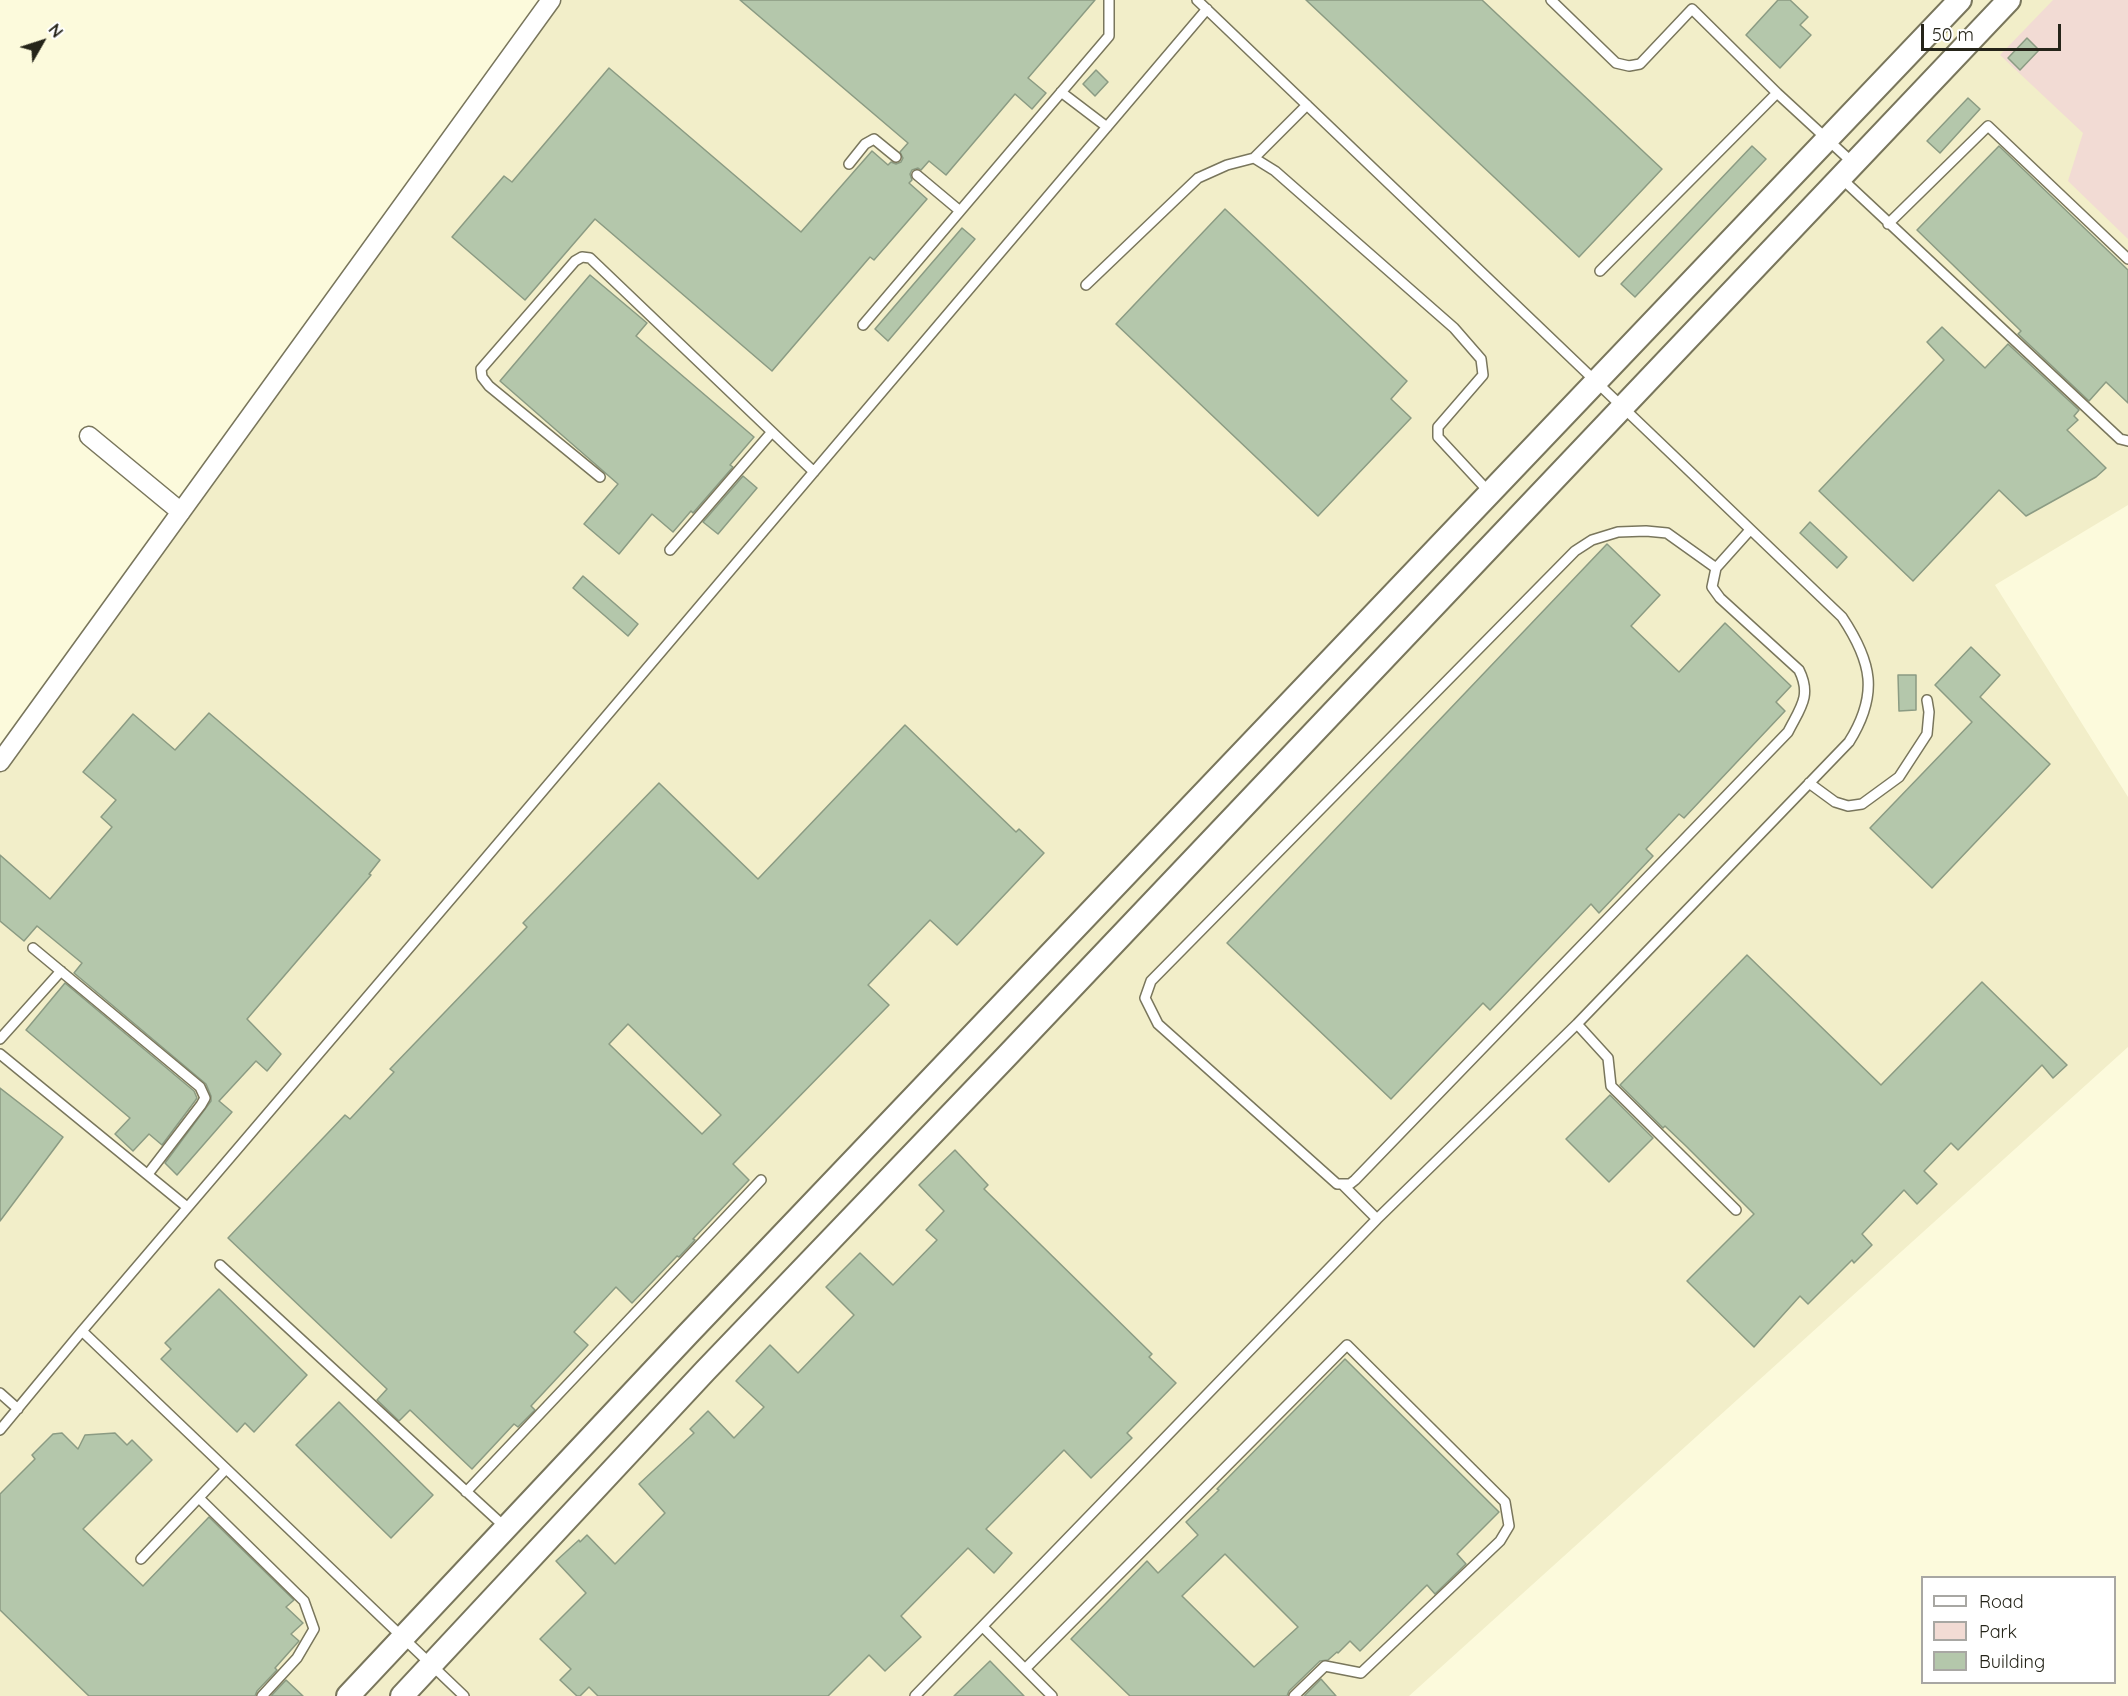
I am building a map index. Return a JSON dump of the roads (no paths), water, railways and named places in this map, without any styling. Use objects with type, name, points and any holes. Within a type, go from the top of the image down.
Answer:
[{"type":"street","points":[[0,762],[551,0]]},
{"type":"street","points":[[348,1696],[679,1344],[1959,0]]},
{"type":"street","points":[[402,1696],[697,1379],[1004,1059],[2009,0]]},
{"type":"street","points":[[89,436],[181,512]]},
{"type":"street","points":[[976,1032],[1004,1059]]},
{"type":"lane","points":[[863,326],[1109,36],[1109,0]]},
{"type":"lane","points":[[915,1696],[1377,1219],[1577,1024],[1849,742],[1857,729],[1869,691],[1866,663],[1858,641],[1842,617],[1197,0]]},
{"type":"lane","points":[[1551,0],[1617,63],[1629,66],[1640,64],[1700,0]]},
{"type":"lane","points":[[0,1430],[187,1207],[1207,9]]},
{"type":"lane","points":[[1692,9],[1777,93],[1827,138],[1847,170],[1888,224],[2120,439],[2128,441]]},
{"type":"lane","points":[[1061,92],[1107,127]]},
{"type":"lane","points":[[1600,271],[1777,93]]},
{"type":"lane","points":[[1086,285],[1198,178],[1227,165],[1254,158],[1307,105]]},
{"type":"lane","points":[[1888,224],[1989,126],[2128,259]]},
{"type":"lane","points":[[849,164],[865,144],[874,139],[896,157]]},
{"type":"lane","points":[[1254,158],[1275,171],[1454,328],[1481,359],[1483,375],[1438,427],[1437,432],[1438,437],[1489,492]]},
{"type":"lane","points":[[916,175],[960,211]]},
{"type":"lane","points":[[600,477],[489,386],[481,369],[575,261],[582,257],[590,258],[814,472]]},
{"type":"lane","points":[[670,550],[771,433]]},
{"type":"lane","points":[[1716,568],[1667,533],[1618,532],[1592,540],[1575,551],[1151,981],[1145,998],[1158,1024],[1337,1184],[1343,1185],[1356,1180],[1788,732],[1806,695],[1804,681],[1799,670],[1720,598],[1712,587],[1716,568],[1750,530]]},
{"type":"lane","points":[[1809,783],[1835,802],[1848,806],[1862,804],[1899,777],[1927,734],[1929,712],[1927,700]]},
{"type":"lane","points":[[33,948],[200,1087],[205,1098],[148,1174]]},
{"type":"lane","points":[[0,1039],[61,971]]},
{"type":"lane","points":[[1577,1024],[1608,1058],[1611,1086],[1736,1210]]},
{"type":"lane","points":[[0,1054],[187,1207]]},
{"type":"lane","points":[[466,1492],[761,1180]]},
{"type":"lane","points":[[1343,1185],[1377,1219]]},
{"type":"lane","points":[[220,1265],[506,1528]]},
{"type":"lane","points":[[82,1331],[464,1696]]},
{"type":"lane","points":[[1026,1668],[1347,1345],[1505,1503],[1509,1526],[1500,1541],[1361,1673],[1325,1666],[1294,1696]]},
{"type":"lane","points":[[0,1393],[18,1409]]},
{"type":"lane","points":[[141,1559],[226,1469]]},
{"type":"lane","points":[[199,1498],[304,1601],[314,1629],[297,1658],[262,1696]]},
{"type":"lane","points":[[983,1627],[1052,1696]]}]
